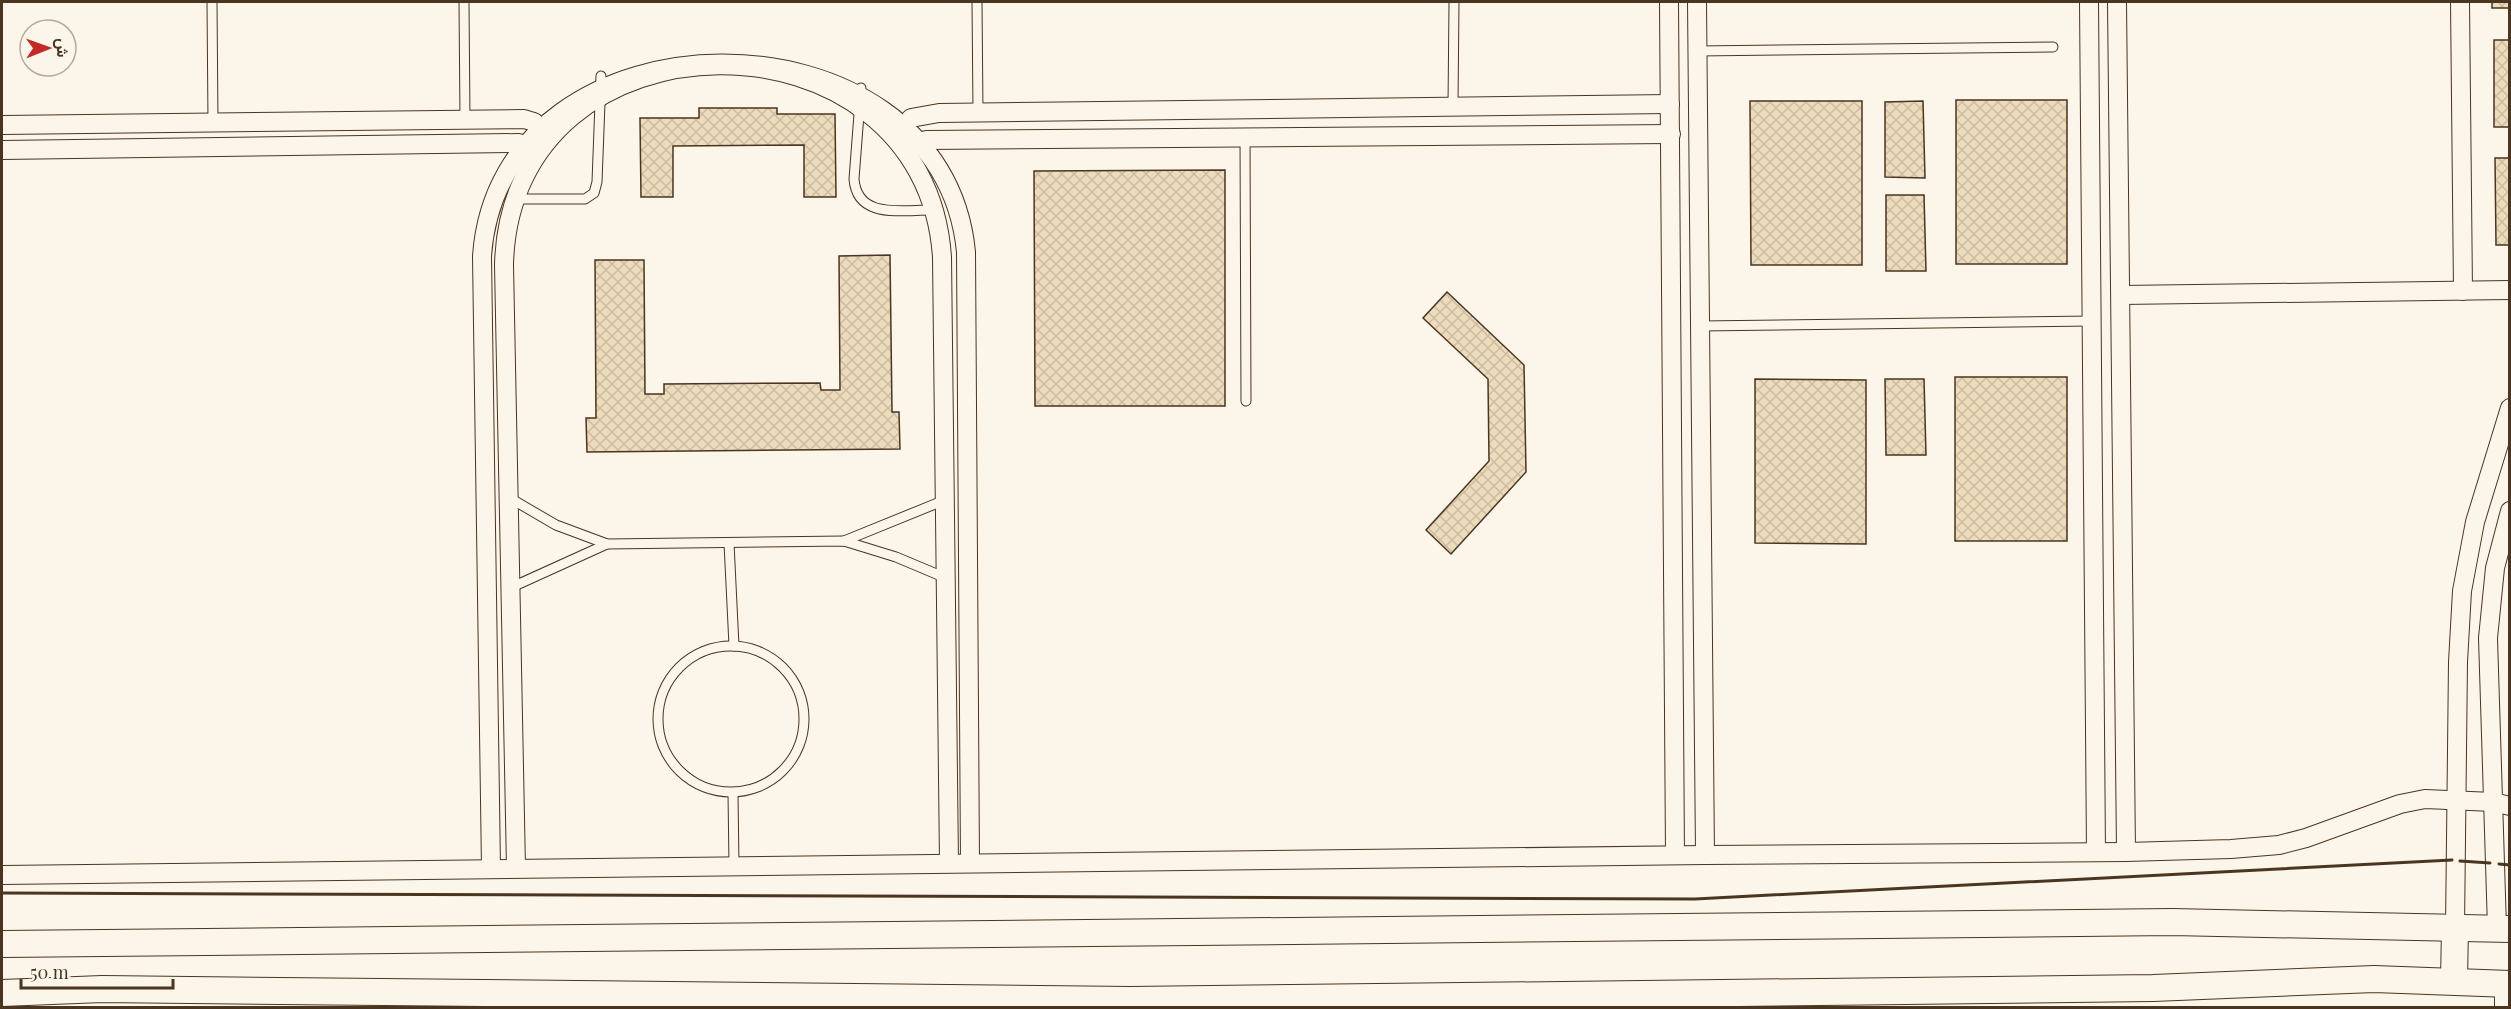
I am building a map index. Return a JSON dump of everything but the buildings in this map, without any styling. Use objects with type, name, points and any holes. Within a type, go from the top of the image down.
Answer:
[{"type":"street","points":[[1669,2],[1675,855]]},
{"type":"street","points":[[1697,2],[1705,855]]},
{"type":"street","points":[[2089,2],[2096,852]]},
{"type":"street","points":[[2117,2],[2126,852]]},
{"type":"street","points":[[2460,2],[2463,291]]},
{"type":"street","points":[[516,868],[504,240],[512,199],[533,149],[545,130],[566,106],[601,76],[633,58]]},
{"type":"street","points":[[811,58],[861,87],[896,123],[924,172],[937,210],[942,257],[949,863]]},
{"type":"street","points":[[491,868],[482,256],[488,203],[495,177],[510,142],[538,100]]},
{"type":"street","points":[[896,123],[915,108],[978,112],[1670,104]]},
{"type":"street","points":[[1611,105],[1612,134]]},
{"type":"street","points":[[915,108],[936,139],[954,182],[964,229],[966,252],[970,863]]},
{"type":"street","points":[[2,125],[524,119],[545,130]]},
{"type":"street","points":[[909,143],[936,139],[1671,134]]},
{"type":"street","points":[[2,150],[510,142],[533,149]]},
{"type":"street","points":[[2121,295],[2510,290]]},
{"type":"street","points":[[2454,980],[2458,662],[2462,591],[2475,522],[2510,408]]},
{"type":"street","points":[[2,944],[2160,922],[2503,928],[2501,804],[2488,639],[2495,568],[2510,511]]},
{"type":"street","points":[[2,875],[1675,855],[2126,852],[2231,849],[2279,844],[2306,838],[2400,804],[2425,799],[2457,799],[2501,804]]},
{"type":"street","points":[[2,993],[102,998],[1130,1000],[2153,988],[2338,980],[2454,980],[2506,992]]},
{"type":"lane","points":[[212,2],[213,123]]},
{"type":"lane","points":[[464,2],[465,120]]},
{"type":"lane","points":[[977,2],[978,112]]},
{"type":"lane","points":[[1452,106],[1454,2]]},
{"type":"lane","points":[[1697,51],[2053,47]]},
{"type":"lane","points":[[512,199],[580,199],[594,193],[597,182],[601,76]]},
{"type":"lane","points":[[861,87],[854,179],[860,199],[878,210],[937,210]]},
{"type":"lane","points":[[1245,136],[1246,401]]},
{"type":"lane","points":[[1700,326],[2093,321]]},
{"type":"lane","points":[[508,497],[556,525],[608,544],[844,541],[896,557],[946,578]]},
{"type":"lane","points":[[844,541],[945,500]]},
{"type":"lane","points":[[729,543],[734,646]]},
{"type":"lane","points":[[510,588],[608,544]]},
{"type":"lane","points":[[734,646],[763,654],[786,672],[801,698],[804,728],[794,756],[785,768],[762,786],[733,793],[704,788],[680,772],[663,747],[658,719],[664,690],[681,666],[706,651],[734,646]]},
{"type":"lane","points":[[733,793],[734,866]]},
{"type":"wall","points":[[2,893],[1695,899],[2452,860]]},
{"type":"wall","points":[[2460,861],[2490,863]]},
{"type":"wall","points":[[2499,864],[2510,865]]}]
